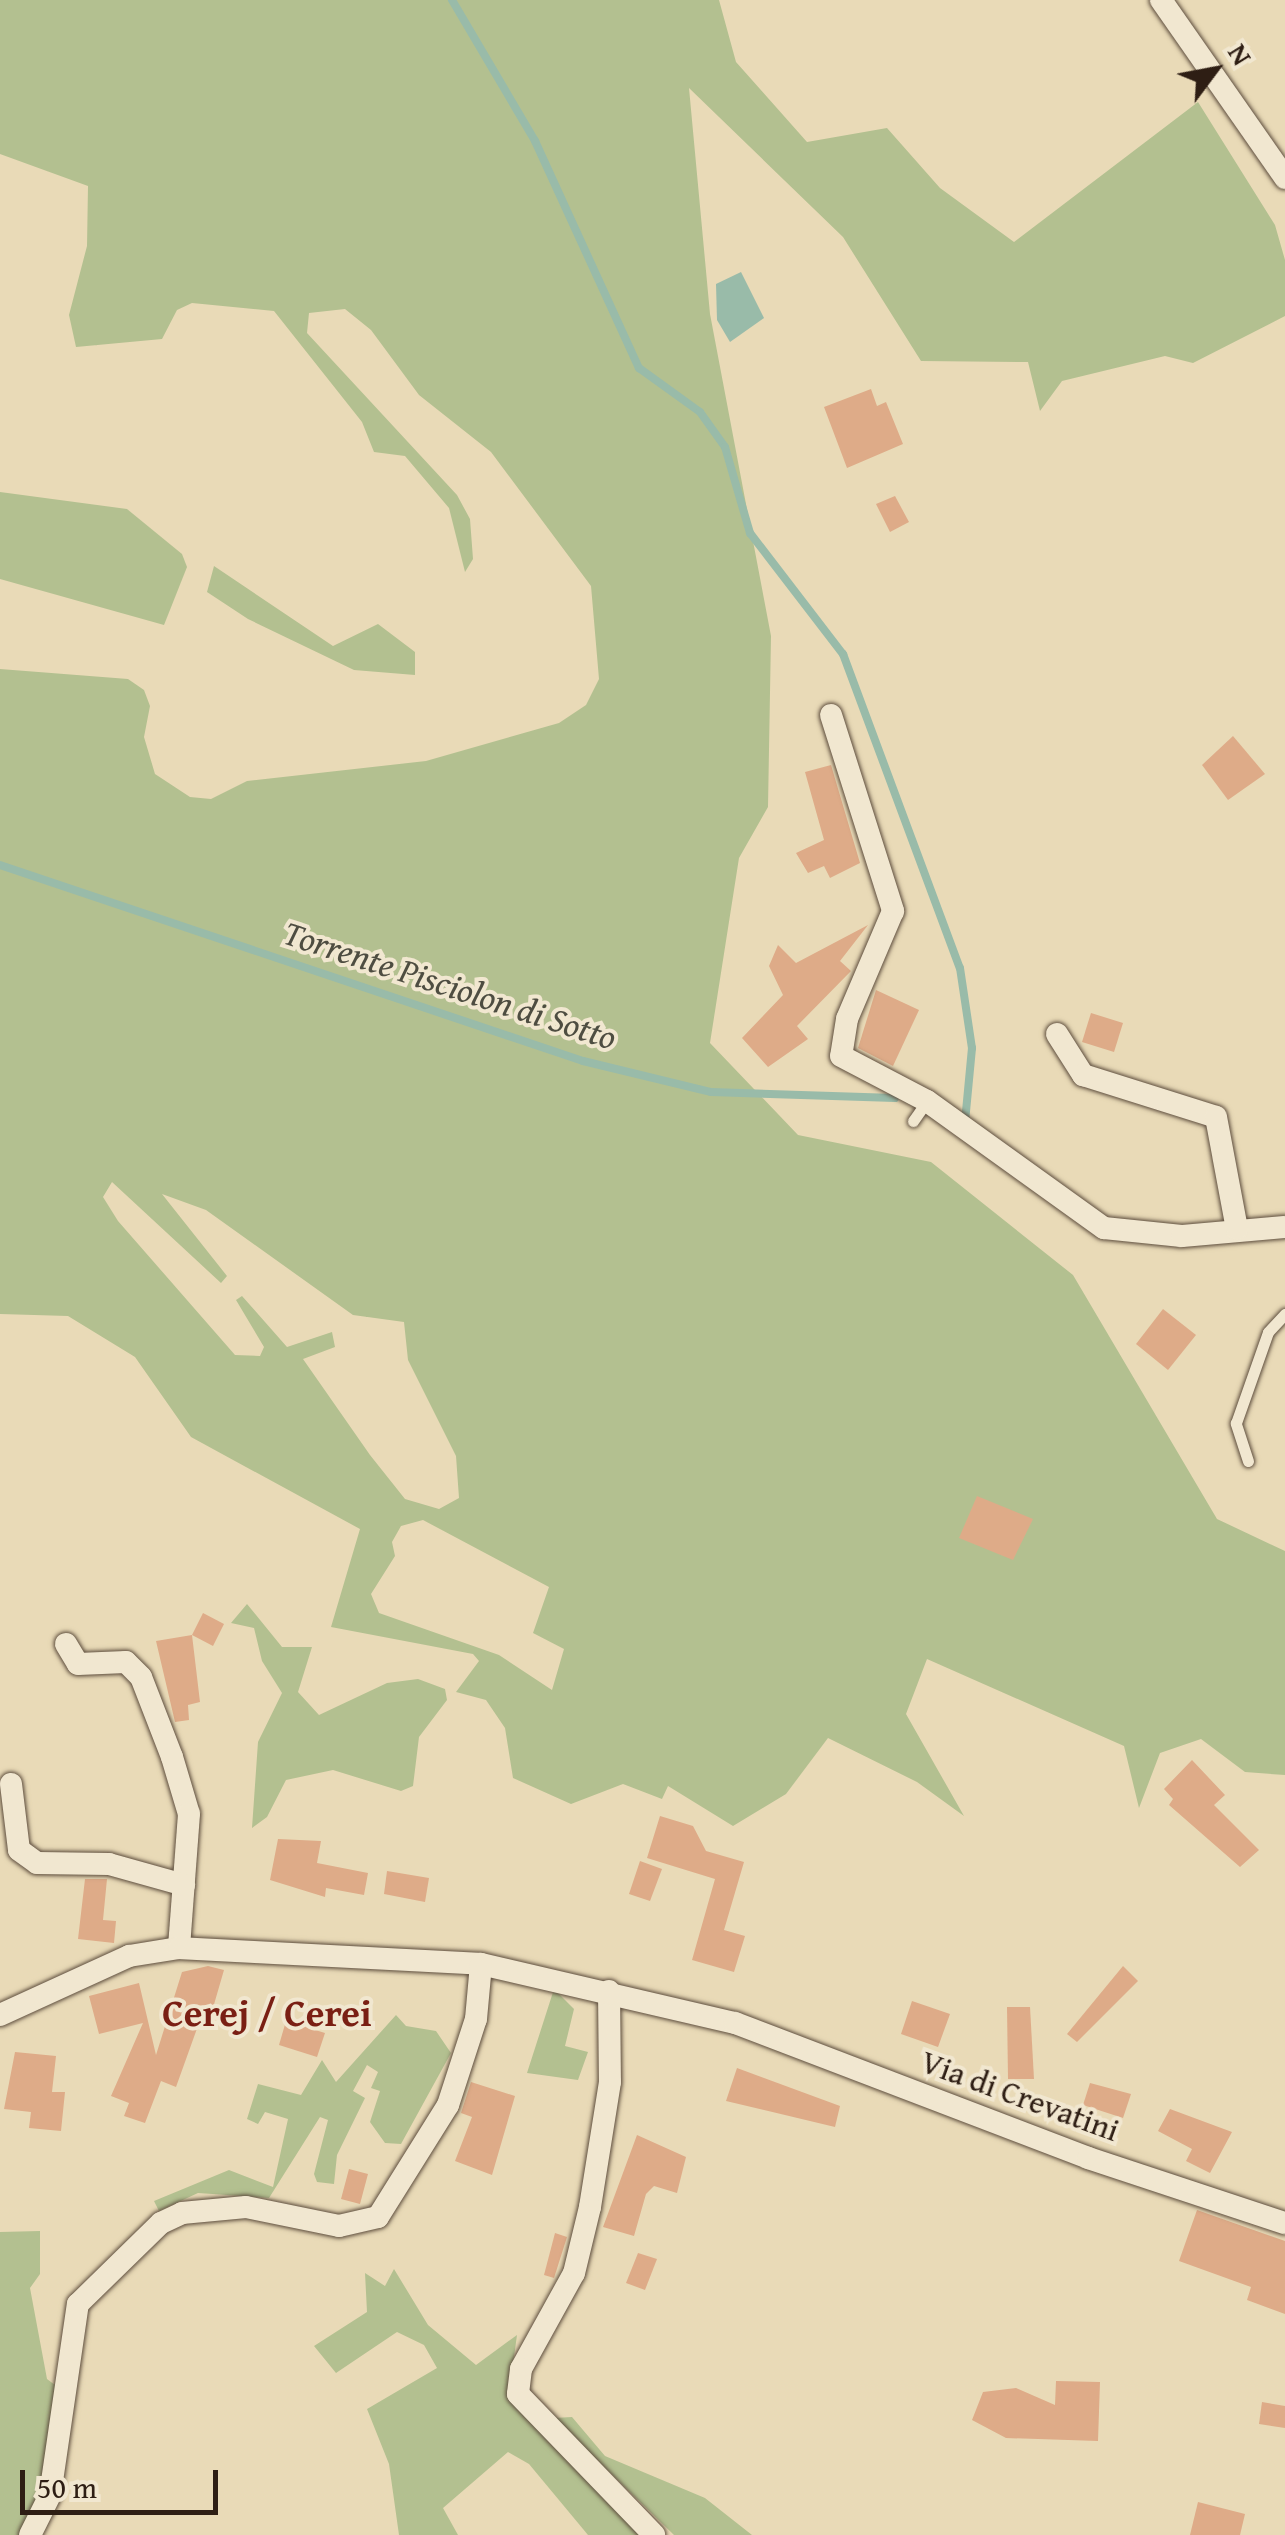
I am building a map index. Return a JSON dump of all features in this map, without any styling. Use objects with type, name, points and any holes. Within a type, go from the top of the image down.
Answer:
[{"type":"street","points":[[1161,0],[1285,178]]},
{"type":"street","points":[[831,714],[893,910],[847,1019],[842,1056],[927,1101],[1104,1228],[1182,1236],[1285,1227]]},
{"type":"street","points":[[1057,1034],[1083,1075],[1216,1118],[1237,1229]]},
{"type":"street","points":[[66,1644],[78,1664],[126,1662],[141,1677],[189,1814],[180,1948]]},
{"type":"street","points":[[12,1784],[19,1850],[37,1863],[109,1864],[184,1885]]},
{"type":"street","name":"Via di Crevatini","points":[[0,2015],[129,1956],[180,1948],[481,1964],[735,2023],[1088,2158],[1285,2223]]},
{"type":"street","points":[[30,2535],[50,2494],[78,2304],[161,2223],[182,2213],[246,2207],[339,2226],[378,2217],[448,2104],[476,2019],[481,1964]]},
{"type":"street","points":[[609,1992],[610,2082],[590,2207],[574,2273],[521,2369],[518,2394],[654,2535]]},
{"type":"lane","points":[[913,1121],[927,1101]]},
{"type":"lane","points":[[1248,1462],[1236,1424],[1268,1332],[1285,1314]]},
{"type":"shaded area","points":[[0,0],[719,0],[736,62],[807,142],[887,128],[940,188],[1014,242],[1198,102],[1275,225],[1285,260],[1285,316],[1193,363],[1165,356],[1062,381],[1040,411],[1028,362],[921,361],[843,237],[689,88],[710,314],[771,636],[768,807],[739,858],[710,1043],[798,1135],[931,1162],[1073,1275],[1217,1519],[1285,1551],[1285,1775],[1245,1772],[1201,1739],[1160,1753],[1139,1808],[1124,1746],[927,1659],[906,1714],[964,1816],[917,1782],[828,1738],[786,1794],[733,1826],[668,1786],[662,1799],[623,1784],[571,1804],[513,1778],[505,1728],[486,1700],[456,1692],[479,1661],[473,1654],[331,1627],[360,1529],[191,1437],[135,1357],[68,1316],[0,1314],[0,669],[128,679],[144,690],[150,706],[144,737],[155,774],[190,797],[211,799],[247,781],[426,761],[559,723],[586,705],[599,679],[591,586],[491,452],[419,395],[371,330],[345,309],[309,313],[307,333],[457,495],[470,519],[473,559],[465,572],[449,508],[405,456],[374,452],[362,422],[274,311],[192,303],[177,310],[162,339],[76,347],[69,315],[87,246],[88,186],[0,154]],"holes":[[[112,1182],[221,1283],[227,1276],[162,1194],[206,1210],[353,1315],[404,1322],[408,1360],[456,1456],[459,1498],[439,1509],[405,1499],[370,1455],[303,1359],[335,1347],[332,1332],[287,1347],[242,1296],[236,1300],[264,1347],[260,1356],[235,1355],[118,1221],[103,1197]],[[423,1520],[549,1587],[533,1633],[564,1649],[552,1690],[499,1655],[379,1613],[371,1594],[395,1556],[392,1542],[401,1526]]]},
{"type":"shaded area","points":[[741,272],[764,318],[730,342],[717,320],[716,284]]},
{"type":"shaded area","points":[[0,492],[127,509],[182,554],[187,567],[164,625],[0,579]]},
{"type":"shaded area","points":[[214,566],[333,646],[378,624],[415,652],[415,675],[354,670],[248,619],[207,592]]},
{"type":"shaded area","points":[[247,1604],[282,1647],[312,1647],[298,1692],[319,1715],[387,1683],[418,1679],[445,1689],[447,1700],[419,1737],[413,1786],[401,1791],[333,1770],[286,1780],[267,1817],[252,1828],[258,1742],[282,1693],[262,1661],[254,1628],[231,1623]]},
{"type":"shaded area","points":[[554,1989],[574,2009],[565,2046],[588,2052],[578,2080],[527,2073]]},
{"type":"shaded area","points":[[396,2015],[406,2026],[436,2031],[451,2053],[401,2144],[385,2143],[370,2122],[380,2091],[371,2088],[378,2072],[367,2065],[353,2091],[365,2098],[337,2155],[334,2184],[317,2182],[314,2174],[328,2120],[320,2117],[269,2198],[198,2193],[159,2211],[154,2201],[229,2170],[273,2187],[288,2119],[265,2112],[258,2124],[247,2119],[258,2084],[301,2095],[322,2060],[336,2082]]},
{"type":"shaded area","points":[[40,2231],[40,2274],[30,2288],[47,2379],[59,2388],[45,2493],[19,2535],[0,2535],[0,2232]]},
{"type":"shaded area","points":[[394,2269],[428,2325],[476,2365],[517,2335],[510,2386],[644,2535],[588,2535],[529,2464],[508,2452],[443,2508],[458,2535],[399,2535],[389,2464],[367,2409],[437,2368],[424,2345],[397,2332],[336,2373],[314,2346],[367,2312],[365,2273],[385,2286]]},
{"type":"shaded area","points":[[572,2417],[605,2456],[705,2498],[752,2535],[674,2535],[554,2418]]},
{"type":"building","points":[[871,389],[877,406],[886,402],[903,444],[847,468],[824,407]]},
{"type":"building","points":[[895,496],[909,522],[890,532],[876,504]]},
{"type":"building","points":[[1233,736],[1265,774],[1228,800],[1202,765]]},
{"type":"building","points":[[831,765],[860,863],[830,878],[824,866],[808,873],[796,853],[824,840],[805,772]]},
{"type":"building","points":[[868,925],[840,961],[851,971],[797,1026],[808,1039],[768,1067],[742,1038],[783,995],[769,966],[778,945],[796,963]]},
{"type":"building","points":[[876,990],[919,1010],[893,1066],[858,1048]]},
{"type":"building","points":[[1091,1013],[1123,1023],[1114,1052],[1082,1042]]},
{"type":"building","points":[[1163,1309],[1196,1335],[1168,1370],[1136,1344]]},
{"type":"building","points":[[977,1496],[1033,1519],[1013,1560],[959,1538]]},
{"type":"building","points":[[203,1613],[224,1624],[213,1646],[192,1635]]},
{"type":"building","points":[[192,1635],[200,1702],[188,1705],[189,1720],[175,1722],[156,1641]]},
{"type":"building","points":[[1192,1760],[1225,1795],[1214,1805],[1259,1850],[1240,1867],[1169,1805],[1173,1799],[1164,1789]]},
{"type":"building","points":[[660,1816],[693,1826],[706,1851],[744,1862],[724,1930],[745,1936],[734,1972],[692,1960],[715,1879],[647,1858]]},
{"type":"building","points":[[278,1839],[321,1841],[317,1863],[368,1873],[364,1895],[326,1888],[325,1897],[270,1880]]},
{"type":"building","points":[[640,1861],[662,1869],[650,1901],[629,1894]]},
{"type":"building","points":[[387,1871],[429,1878],[425,1902],[384,1894]]},
{"type":"building","points":[[85,1879],[107,1879],[103,1920],[116,1921],[114,1943],[78,1939]]},
{"type":"building","points":[[208,1966],[224,1970],[208,2025],[199,2023],[176,2087],[161,2081],[145,2123],[124,2116],[129,2103],[111,2096],[143,2023],[99,2034],[89,1996],[139,1983],[156,2055],[182,1972]]},
{"type":"building","points":[[1123,1966],[1138,1981],[1077,2042],[1067,2034]]},
{"type":"building","points":[[912,2001],[950,2014],[938,2047],[901,2034]]},
{"type":"building","points":[[1007,2007],[1030,2007],[1034,2079],[1008,2079]]},
{"type":"building","points":[[286,2021],[325,2033],[317,2057],[279,2045]]},
{"type":"building","points":[[15,2052],[56,2056],[52,2092],[65,2092],[61,2131],[29,2128],[31,2112],[4,2109]]},
{"type":"building","points":[[737,2068],[840,2106],[835,2127],[726,2101]]},
{"type":"building","points":[[471,2082],[515,2096],[492,2175],[455,2161],[472,2117],[461,2113]]},
{"type":"building","points":[[1090,2083],[1131,2094],[1123,2118],[1083,2105]]},
{"type":"building","points":[[1170,2109],[1232,2132],[1210,2173],[1186,2161],[1192,2149],[1158,2131]]},
{"type":"building","points":[[637,2135],[686,2157],[677,2193],[654,2186],[646,2194],[634,2236],[603,2227]]},
{"type":"building","points":[[349,2169],[368,2174],[360,2204],[341,2199]]},
{"type":"building","points":[[1197,2210],[1285,2241],[1285,2314],[1247,2300],[1251,2287],[1179,2261]]},
{"type":"building","points":[[555,2233],[567,2237],[554,2278],[544,2275]]},
{"type":"building","points":[[638,2253],[657,2259],[645,2290],[626,2283]]},
{"type":"building","points":[[1056,2381],[1100,2382],[1098,2441],[1006,2438],[972,2420],[983,2392],[1016,2388],[1055,2405]]},
{"type":"building","points":[[1262,2402],[1285,2406],[1285,2428],[1259,2424]]},
{"type":"building","points":[[1198,2502],[1245,2514],[1240,2535],[1190,2535]]},
{"type":"waterway","points":[[452,0],[535,141],[639,368],[700,412],[725,447],[750,533],[843,654],[960,968],[972,1048],[965,1122]]},
{"type":"waterway","name":"Torrente Pisciolon di Sotto","points":[[0,865],[583,1061],[711,1092],[895,1098]]},
{"type":"district","name":"Cerej / Cerei","points":[[267,2013]]}]
